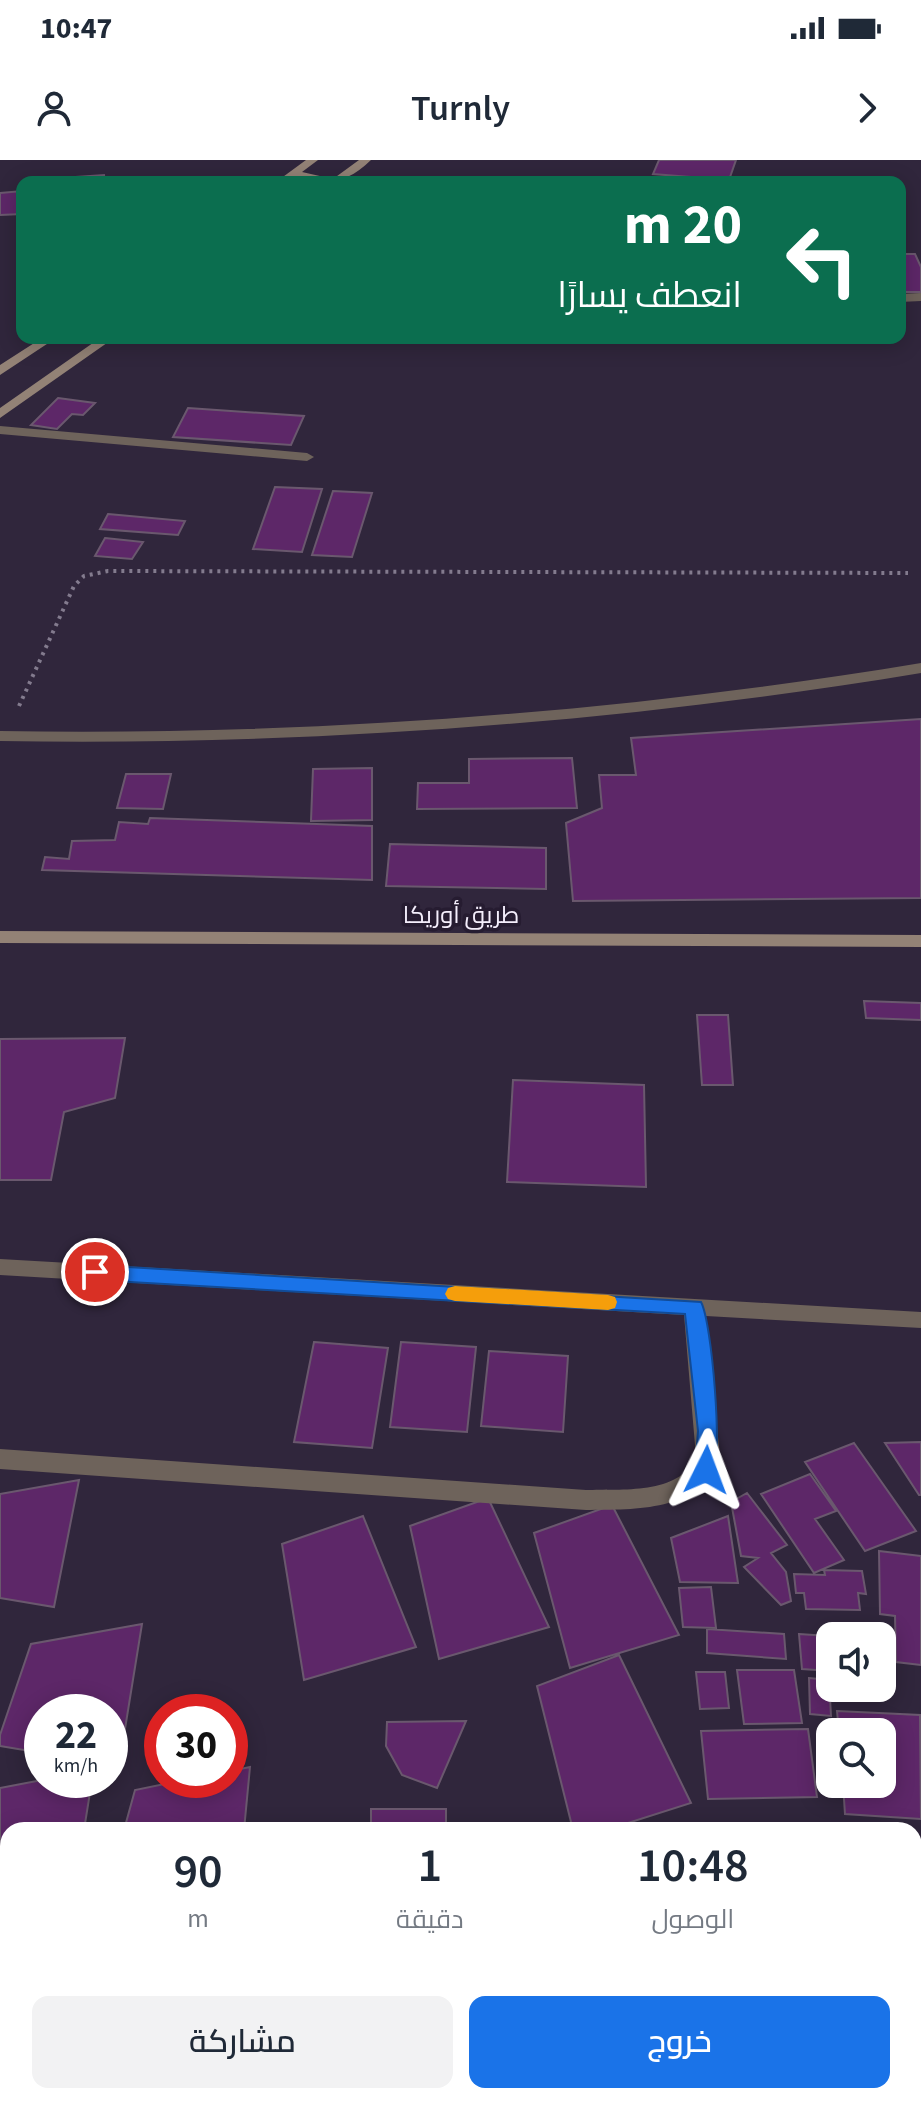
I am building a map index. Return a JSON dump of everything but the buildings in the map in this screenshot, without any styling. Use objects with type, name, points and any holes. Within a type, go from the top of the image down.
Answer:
[{"type":"street","points":[[291,176],[313,160]]},
{"type":"street","points":[[343,176],[366,160]]},
{"type":"street","points":[[294,174],[304,176]]},
{"type":"street","points":[[0,371],[41,344]]},
{"type":"street","points":[[0,414],[99,344]]},
{"type":"street","points":[[0,430],[307,457]]},
{"type":"street","points":[[2,736],[189,735],[361,728],[522,716],[818,686],[921,668]]},
{"type":"street","name":"طريق أوريكا","points":[[0,937],[921,941]]},
{"type":"street","points":[[0,1267],[921,1320]]},
{"type":"street","points":[[0,1459],[586,1500],[633,1499],[671,1492],[696,1480],[706,1470],[708,1457],[694,1307]]},
{"type":"path","points":[[2,736],[74,586],[84,576],[108,571],[908,573]]},
{"type":"slow traffic","points":[[455,1294],[608,1302]]},
{"type":"route","points":[[95,1272],[694,1307],[708,1431],[706,1470]]}]
